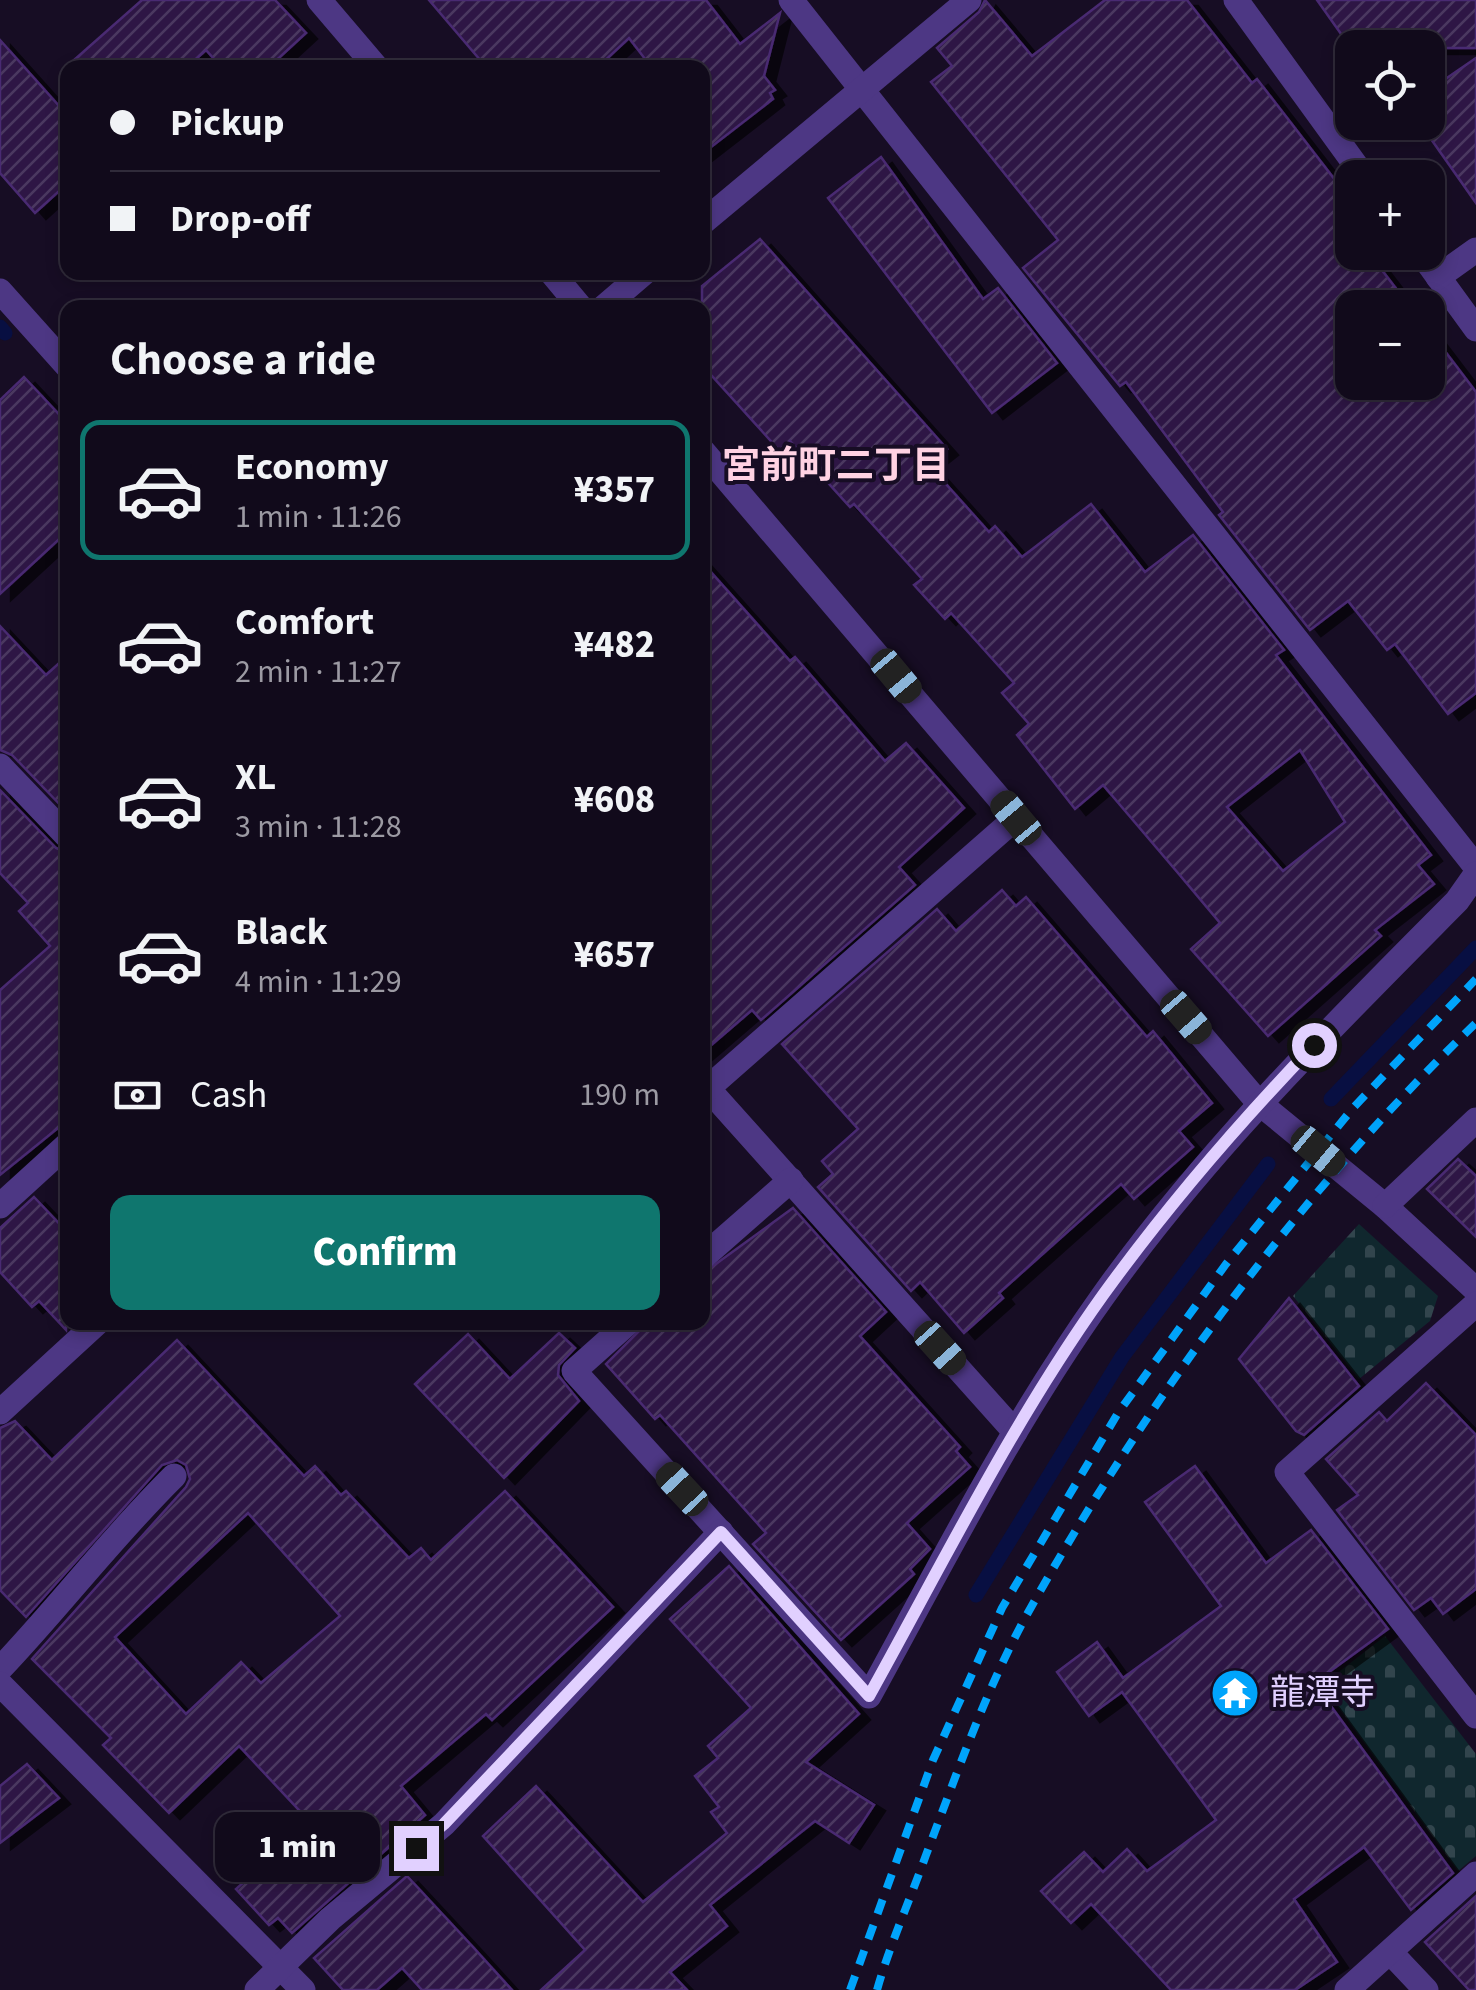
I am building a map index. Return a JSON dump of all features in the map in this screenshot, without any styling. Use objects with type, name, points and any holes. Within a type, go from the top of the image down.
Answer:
[{"type":"street","points":[[320,0],[370,60]]},
{"type":"street","points":[[620,1330],[574,1371],[869,1696],[1015,1432],[1103,1295],[1258,1102],[1457,901],[1476,870],[791,0]]},
{"type":"street","points":[[710,216],[970,0]]},
{"type":"street","points":[[1236,0],[1353,160]]},
{"type":"street","points":[[1438,277],[1476,250]]},
{"type":"street","points":[[1433,270],[1476,329]]},
{"type":"street","points":[[558,280],[574,300]]},
{"type":"street","points":[[613,300],[636,280]]},
{"type":"street","points":[[0,291],[60,358]]},
{"type":"street","points":[[710,459],[1258,1102],[1385,1206],[1476,1290]]},
{"type":"street","points":[[0,766],[60,829]]},
{"type":"street","points":[[710,1081],[1016,818]]},
{"type":"street","points":[[710,1091],[1015,1432]]},
{"type":"street","points":[[1385,1206],[1476,1120]]},
{"type":"street","points":[[2,1200],[60,1151]]},
{"type":"street","points":[[710,1251],[790,1180]]},
{"type":"street","points":[[1476,1304],[1287,1472],[1476,1716]]},
{"type":"street","points":[[0,1412],[89,1330]]},
{"type":"street","points":[[0,1669],[80,1585],[120,1530],[174,1476]]},
{"type":"street","points":[[257,1990],[278,1967],[444,1824],[721,1532]]},
{"type":"street","points":[[0,1684],[302,1990]]},
{"type":"street","points":[[1347,1990],[1476,1874]]},
{"type":"street","points":[[1390,1953],[1426,1990]]},
{"type":"green space","points":[[1359,1224],[1438,1296],[1430,1321],[1359,1379],[1293,1296]]},
{"type":"green space","points":[[1385,1636],[1476,1754],[1476,1856],[1458,1871],[1322,1685]]},
{"type":"building","points":[[142,0],[275,0],[306,33],[277,60],[215,60],[206,50],[195,60],[74,60]]},
{"type":"building","points":[[429,0],[706,0],[740,44],[780,13],[764,76],[775,90],[770,93],[773,99],[710,148],[710,60],[646,60],[629,38],[606,60],[480,60]]},
{"type":"building","points":[[985,0],[1032,56],[1105,0],[1187,0],[1252,83],[1257,79],[1335,180],[1335,270],[1382,270],[1397,290],[1335,290],[1335,400],[1445,400],[1445,351],[1476,392],[1476,693],[1448,714],[1395,644],[1387,650],[1348,601],[1310,630],[1219,515],[1223,512],[1126,382],[1120,386],[1023,268],[1058,240],[931,82],[952,66],[937,48],[979,12]]},
{"type":"building","points":[[1317,0],[1476,0],[1476,48],[1445,48],[1445,30],[1338,30]]},
{"type":"building","points":[[0,40],[60,107],[60,190],[35,213],[0,173]]},
{"type":"building","points":[[1476,58],[1476,203],[1432,140],[1445,140],[1445,79]]},
{"type":"building","points":[[881,157],[983,299],[998,288],[1057,363],[992,413],[828,198]]},
{"type":"building","points":[[760,239],[947,449],[928,464],[989,532],[995,526],[1022,557],[1091,504],[1145,572],[1193,535],[1284,650],[1276,655],[1431,855],[1418,865],[1434,884],[1375,930],[1381,936],[1268,1036],[1191,949],[1220,923],[1178,873],[1103,785],[1075,809],[1017,735],[1029,724],[1002,693],[1014,683],[951,613],[945,619],[914,585],[922,579],[854,504],[850,507],[790,441],[779,450],[710,374],[710,300],[702,300],[702,286]],"holes":[[[1300,750],[1345,822],[1283,871],[1227,807]]]},
{"type":"building","points":[[24,377],[60,415],[60,538],[0,594],[0,400]]},
{"type":"building","points":[[710,571],[790,661],[795,657],[885,761],[906,743],[964,808],[899,867],[915,885],[761,1020],[752,1010],[710,1046]]},
{"type":"building","points":[[0,626],[46,675],[60,662],[60,805],[12,755],[0,750]]},
{"type":"building","points":[[0,790],[60,850],[60,1126],[0,1175],[0,990],[50,946],[19,911],[28,903],[0,873]]},
{"type":"building","points":[[1002,890],[1016,906],[1026,897],[1147,1037],[1153,1031],[1212,1103],[1179,1131],[1193,1147],[1134,1199],[1121,1184],[999,1293],[1003,1298],[964,1333],[920,1282],[911,1291],[818,1187],[833,1174],[822,1161],[858,1129],[782,1044],[937,909],[956,931]]},
{"type":"building","points":[[1458,1159],[1476,1176],[1476,1237],[1427,1189]]},
{"type":"building","points":[[34,1197],[60,1225],[60,1324],[39,1301],[32,1307],[0,1272],[0,1228]]},
{"type":"building","points":[[793,1208],[886,1312],[860,1336],[960,1447],[956,1451],[970,1467],[907,1523],[930,1549],[910,1569],[914,1574],[841,1640],[753,1544],[766,1533],[660,1415],[655,1419],[606,1364],[640,1330],[710,1330],[710,1268]]},
{"type":"building","points":[[1289,1298],[1359,1386],[1304,1435],[1296,1431],[1239,1359]]},
{"type":"building","points":[[559,1333],[575,1348],[559,1365],[558,1375],[579,1401],[504,1478],[415,1384],[468,1334],[510,1379]]},
{"type":"building","points":[[177,1340],[304,1476],[315,1466],[341,1495],[346,1491],[409,1558],[421,1548],[431,1560],[505,1491],[613,1607],[492,1720],[486,1714],[401,1786],[425,1815],[292,1933],[278,1918],[269,1925],[236,1889],[310,1822],[239,1746],[169,1813],[103,1745],[111,1738],[32,1659],[186,1487],[190,1479],[186,1465],[177,1460],[162,1465],[26,1617],[0,1590],[0,1428],[15,1421],[52,1460]],"holes":[[[248,1513],[340,1616],[261,1683],[241,1662],[186,1714],[115,1637]]]},
{"type":"building","points":[[1426,1383],[1476,1435],[1476,1589],[1443,1614],[1431,1598],[1414,1610],[1337,1510],[1358,1495],[1326,1459],[1379,1412],[1387,1421]]},
{"type":"building","points":[[1195,1466],[1266,1563],[1311,1530],[1388,1629],[1314,1683],[1453,1873],[1411,1910],[1364,1847],[1294,1899],[1337,1962],[1295,1990],[1171,1990],[1091,1904],[1071,1923],[1041,1891],[1084,1852],[1103,1872],[1127,1849],[1147,1871],[1216,1820],[1122,1692],[1089,1716],[1057,1672],[1097,1642],[1123,1678],[1221,1606],[1145,1502]]},
{"type":"building","points":[[729,1566],[859,1714],[806,1762],[874,1805],[849,1843],[815,1821],[710,1905],[727,1926],[670,1972],[687,1990],[541,1990],[585,1950],[483,1836],[536,1786],[643,1902],[727,1833],[711,1812],[719,1807],[695,1776],[718,1758],[708,1746],[751,1708],[670,1619]]},
{"type":"building","points":[[27,1764],[59,1798],[0,1843],[0,1786]]},
{"type":"building","points":[[407,1876],[512,1990],[422,1990],[402,1968],[377,1990],[343,1990],[314,1958]]},
{"type":"building","points":[[1476,1896],[1476,1990],[1469,1990],[1425,1942]]},
{"type":"waterway","points":[[0,327],[5,333]]},
{"type":"waterway","points":[[1331,1099],[1476,948]]},
{"type":"waterway","points":[[976,1595],[1122,1357],[1268,1164]]},
{"type":"railway","points":[[850,1990],[933,1760],[1002,1608],[1118,1413],[1226,1264],[1353,1108],[1476,979]]},
{"type":"railway","points":[[877,1990],[984,1705],[1010,1646],[1071,1538],[1173,1380],[1287,1229],[1411,1088],[1476,1023]]},
{"type":"place","name":"龍潭寺","points":[[1235,1693]]},
{"type":"district","name":"宮前町二丁目","points":[[836,466]]},
{"type":"route","points":[[416,1848],[444,1824],[721,1532],[869,1696],[1015,1432],[1103,1295],[1258,1102],[1314,1045]]}]
